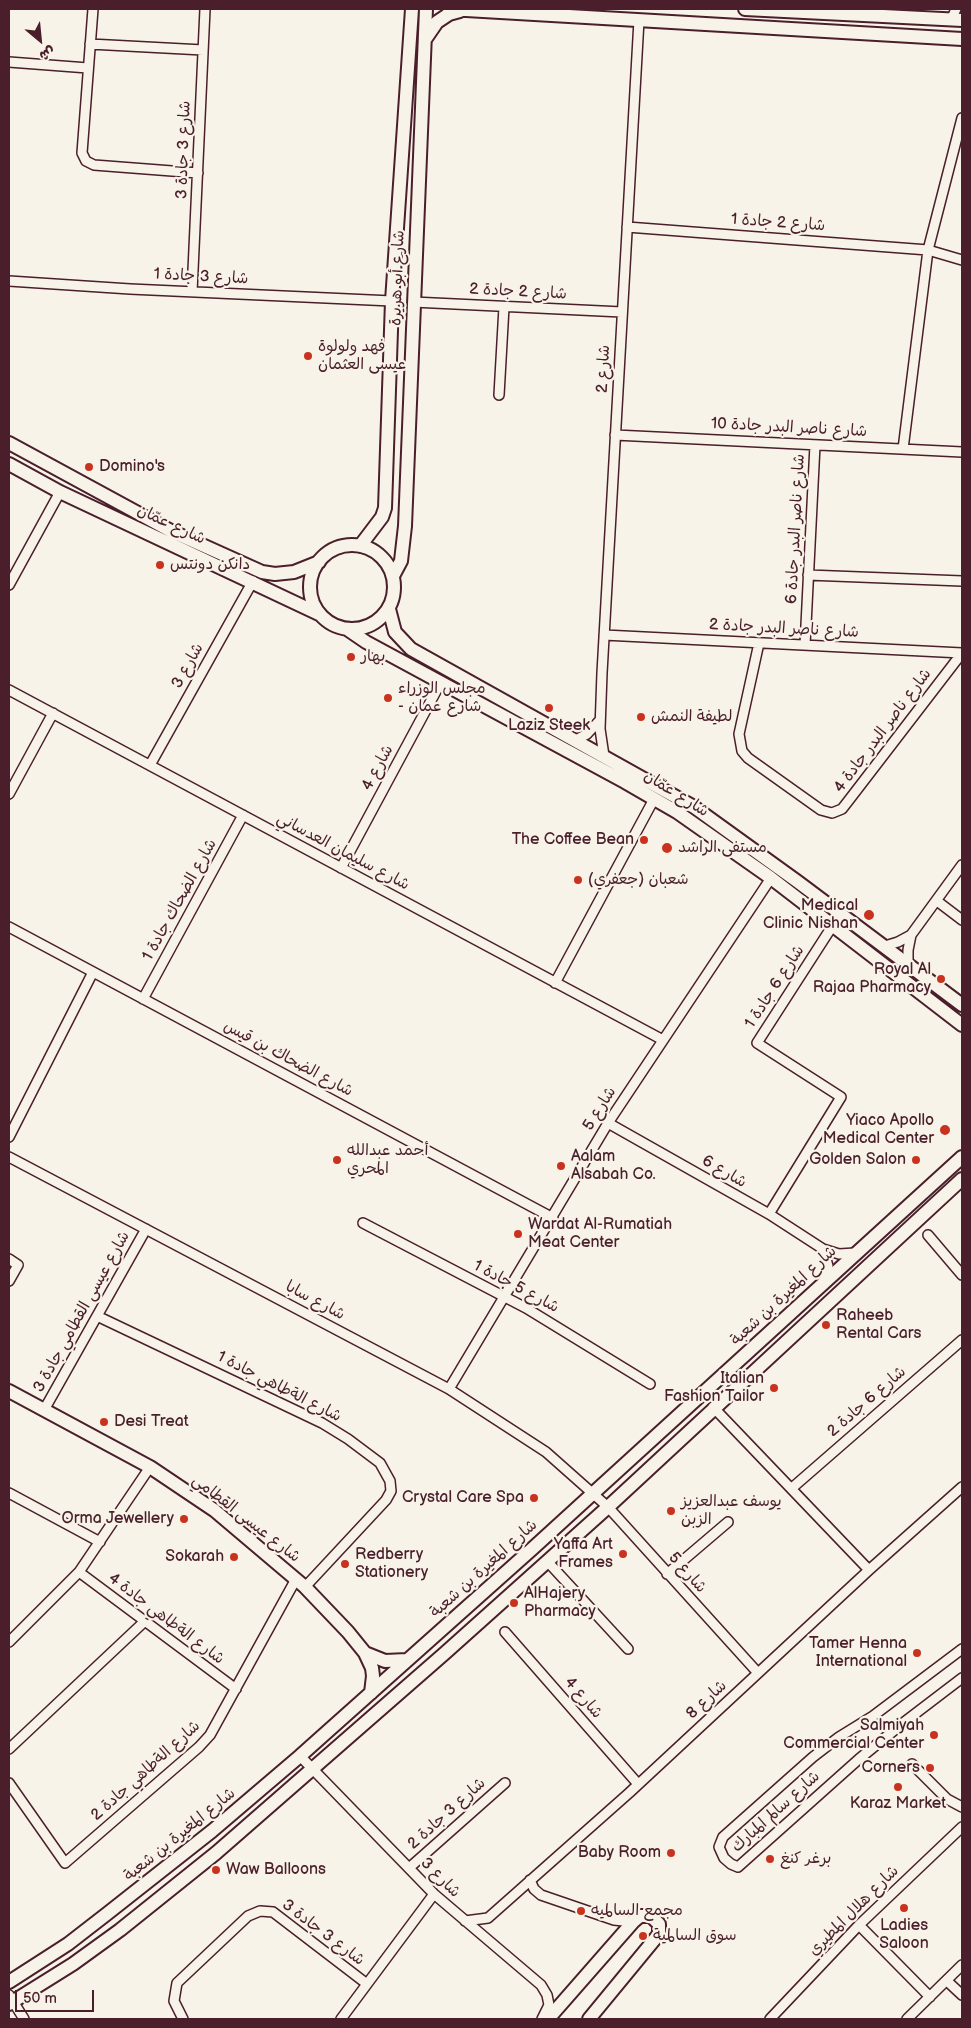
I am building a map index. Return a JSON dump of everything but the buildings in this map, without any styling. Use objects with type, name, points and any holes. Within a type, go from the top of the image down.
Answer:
[{"type":"main road","name":"شارع أبو هريرة","points":[[360,546],[382,517],[385,508],[388,478],[392,301],[412,9]]},
{"type":"main road","name":"شارع أبو هريرة","points":[[393,576],[398,568],[403,551],[405,526],[426,9]]},
{"type":"main road","points":[[448,9],[962,39]]},
{"type":"main road","points":[[745,9],[956,16]]},
{"type":"main road","points":[[424,40],[437,22],[449,14],[463,10]]},
{"type":"main road","name":"شارع عمّان","points":[[9,443],[171,531],[262,572],[275,574],[294,572],[319,562]]},
{"type":"main road","name":"شارع عمّان","points":[[9,464],[60,492],[253,581],[319,614]]},
{"type":"main road","points":[[360,546],[377,554],[389,568],[393,576],[394,593],[389,608],[383,616],[367,627],[348,629],[337,626],[319,614],[314,606],[310,588],[311,578],[319,562],[334,550],[342,547],[360,546]]},
{"type":"main road","name":"شارع عمّان","points":[[389,608],[395,632],[411,649],[694,807],[885,946],[962,1005]]},
{"type":"main road","name":"شارع عمّان","points":[[348,629],[366,642],[654,799],[708,832],[833,925],[962,1025]]},
{"type":"main road","name":"شارع المغيرة بن شعبة","points":[[9,1982],[68,1944],[108,1914],[212,1831],[300,1756],[962,1157]]},
{"type":"main road","name":"شارع المغيرة بن شعبة","points":[[10,2000],[73,1964],[120,1930],[216,1853],[608,1506],[713,1407],[961,1181]]},
{"type":"main road","name":"شارع عيسى القطامي","points":[[9,1391],[150,1468],[214,1510],[300,1583],[348,1632],[365,1653],[372,1668],[371,1693]]},
{"type":"main road","points":[[365,1653],[385,1661],[407,1660]]},
{"type":"main road","points":[[548,2019],[633,1922],[640,1916],[652,1916],[659,1924],[659,1934],[592,2018]]},
{"type":"street","points":[[93,9],[82,153],[86,161],[94,165],[198,173]]},
{"type":"street","name":"شارع 3 جادة 3","points":[[192,292],[205,9]]},
{"type":"street","name":"شارع 2","points":[[604,756],[600,720],[604,635],[639,20]]},
{"type":"street","points":[[90,44],[203,50]]},
{"type":"street","points":[[9,62],[88,68]]},
{"type":"street","points":[[902,449],[928,250],[962,118]]},
{"type":"street","name":"شارع 2 جادة 1","points":[[627,227],[928,250],[962,260]]},
{"type":"street","name":"شارع 3 جادة 1","points":[[9,280],[192,292],[392,301]]},
{"type":"street","name":"شارع 2 جادة 2","points":[[413,302],[622,312]]},
{"type":"street","points":[[499,395],[504,307]]},
{"type":"street","name":"شارع ناصر البدر جادة 10","points":[[615,435],[962,452]]},
{"type":"street","name":"شارع ناصر البدر جادة 6","points":[[805,645],[815,445]]},
{"type":"street","points":[[9,585],[60,492]]},
{"type":"street","points":[[808,575],[962,581]]},
{"type":"street","name":"شارع 3","points":[[150,765],[253,581]]},
{"type":"street","name":"شارع ناصر البدر جادة 2","points":[[604,635],[962,653]]},
{"type":"street","name":"شارع ناصر البدر جادة 4","points":[[759,643],[739,734],[742,751],[748,758],[821,810],[832,813],[842,809],[850,800],[962,653]]},
{"type":"street","name":"شارع 4","points":[[342,868],[441,682]]},
{"type":"street","name":"شارع سليمان العدساني","points":[[9,690],[663,1040]]},
{"type":"street","points":[[9,794],[52,713]]},
{"type":"street","points":[[576,740],[587,734],[600,720]]},
{"type":"street","points":[[555,983],[654,799]]},
{"type":"street","name":"شارع الضحاك جادة 1","points":[[143,999],[243,815]]},
{"type":"street","points":[[885,946],[911,935],[962,865]]},
{"type":"street","name":"شارع 5","points":[[449,1389],[553,1218],[608,1123],[771,878]]},
{"type":"street","points":[[937,901],[962,920]]},
{"type":"street","name":"شارع 6 جادة 1","points":[[769,1214],[841,1097],[756,1043],[833,925]]},
{"type":"street","name":"شارع الضحاك بن قيس","points":[[9,927],[553,1218]]},
{"type":"street","points":[[908,964],[911,935]]},
{"type":"street","points":[[9,1137],[93,972]]},
{"type":"street","name":"شارع 6","points":[[608,1123],[769,1214],[823,1249],[839,1254],[855,1253]]},
{"type":"street","name":"شارع سابا","points":[[9,1157],[449,1389],[546,1452],[594,1492]]},
{"type":"street","name":"شارع 5 جادة 1","points":[[363,1222],[569,1333],[650,1384]]},
{"type":"street","name":"شارع عيسى القطامي جادة 3","points":[[44,1410],[146,1230]]},
{"type":"street","points":[[928,1235],[962,1275]]},
{"type":"street","points":[[823,1249],[828,1266],[824,1282]]},
{"type":"street","points":[[9,1259],[18,1265],[9,1281]]},
{"type":"street","name":"شارع الةطاهي جادة 1","points":[[97,1316],[322,1423],[348,1439],[380,1463],[390,1481],[391,1491],[386,1500],[300,1583]]},
{"type":"street","name":"شارع 6 جادة 2","points":[[792,1488],[962,1340]]},
{"type":"street","points":[[713,1407],[869,1570]]},
{"type":"street","points":[[9,1642],[79,1572],[150,1468]]},
{"type":"street","name":"شارع 8","points":[[464,1921],[488,1918],[638,1784],[869,1570],[962,1487]]},
{"type":"street","name":"شارع 5","points":[[594,1492],[758,1673]]},
{"type":"street","points":[[9,1493],[100,1542]]},
{"type":"street","points":[[667,1574],[728,1522]]},
{"type":"street","points":[[547,1561],[628,1649]]},
{"type":"street","name":"شارع الةطاهي جادة 4","points":[[79,1572],[236,1689]]},
{"type":"street","name":"شارع الةطاهي جادة 2","points":[[9,1783],[65,1863],[205,1741],[300,1583]]},
{"type":"street","points":[[9,1749],[145,1622]]},
{"type":"street","name":"شارع 4","points":[[505,1632],[638,1784]]},
{"type":"street","name":"شارع سالم المبارك","points":[[962,1649],[873,1716],[839,1737],[814,1757],[723,1837],[720,1847],[724,1858],[738,1867],[859,1759],[962,1678]]},
{"type":"street","name":"شارع 3","points":[[300,1756],[434,1894],[541,1985],[547,1995],[549,2004],[542,2019]]},
{"type":"street","points":[[912,1764],[947,1799],[962,1808]]},
{"type":"street","name":"شارع 3 جادة 2","points":[[409,1868],[505,1783]]},
{"type":"street","name":"شارع هلال المطيري","points":[[770,2019],[859,1925],[962,1827]]},
{"type":"street","points":[[530,1880],[534,1889],[541,1895],[614,1920],[633,1922]]},
{"type":"street","points":[[341,2019],[434,1894]]},
{"type":"street","name":"شارع 3 جادة 3","points":[[183,2019],[174,2001],[177,1983],[248,1916],[260,1911],[273,1912],[367,1984]]},
{"type":"street","points":[[859,1925],[930,1997]]},
{"type":"street","points":[[907,2019],[962,1965]]},
{"type":"street","points":[[947,1981],[962,1995]]},
{"type":"street","points":[[10,2000],[24,2019]]},
{"type":"place","name":"فهد ولولوة عيسى العثمان","points":[[308,356]]},
{"type":"place","name":"Domino's","points":[[89,467]]},
{"type":"place","name":"دانكن دونتس","points":[[160,565]]},
{"type":"place","name":"بهار","points":[[351,657]]},
{"type":"place","name":"مجلس الوزراء - شارع عمان","points":[[388,698]]},
{"type":"place","name":"Laziz Steek","points":[[549,708]]},
{"type":"place","name":"لطيفة النمش","points":[[641,717]]},
{"type":"place","name":"The Coffee Bean","points":[[644,840]]},
{"type":"place","name":"مستفى الراشد","points":[[667,848]]},
{"type":"place","name":"شعبان (جعفري)","points":[[578,880]]},
{"type":"place","name":"Medical Clinic Nishan","points":[[869,915]]},
{"type":"place","name":"Royal Al Rajaa Pharmacy","points":[[941,979]]},
{"type":"place","name":"Yiaco Apollo Medical Center","points":[[945,1130]]},
{"type":"place","name":"أحمد عبدالله المحري","points":[[337,1160]]},
{"type":"place","name":"Golden Salon","points":[[916,1160]]},
{"type":"place","name":"Aalam Alsabah Co.","points":[[561,1166]]},
{"type":"place","name":"Wardat Al-Rumatiah Meat Center","points":[[518,1234]]},
{"type":"place","name":"Raheeb Rental Cars","points":[[826,1325]]},
{"type":"place","name":"Italian Fashion Tailor","points":[[774,1388]]},
{"type":"place","name":"Desi Treat","points":[[104,1422]]},
{"type":"place","name":"Crystal Care Spa","points":[[534,1498]]},
{"type":"place","name":"يوسف عبدالعزيز الزبن","points":[[671,1511]]},
{"type":"place","name":"Orma Jewellery","points":[[184,1519]]},
{"type":"place","name":"Yaffa Art Frames","points":[[623,1554]]},
{"type":"place","name":"Sokarah","points":[[234,1557]]},
{"type":"place","name":"Redberry Stationery","points":[[345,1564]]},
{"type":"place","name":"AlHajery Pharmacy","points":[[514,1603]]},
{"type":"place","name":"Tamer Henna International","points":[[917,1653]]},
{"type":"place","name":"Salmiyah Commercial Center","points":[[934,1735]]},
{"type":"place","name":"Corners","points":[[930,1768]]},
{"type":"place","name":"Karaz Market","points":[[898,1787]]},
{"type":"place","name":"Baby Room","points":[[671,1853]]},
{"type":"place","name":"برغر كنغ","points":[[770,1859]]},
{"type":"place","name":"Waw Balloons","points":[[216,1870]]},
{"type":"place","name":"Ladies Saloon","points":[[904,1908]]},
{"type":"place","name":"مجمع السالميه","points":[[581,1911]]},
{"type":"place","name":"سوق السالمية","points":[[643,1936]]}]
